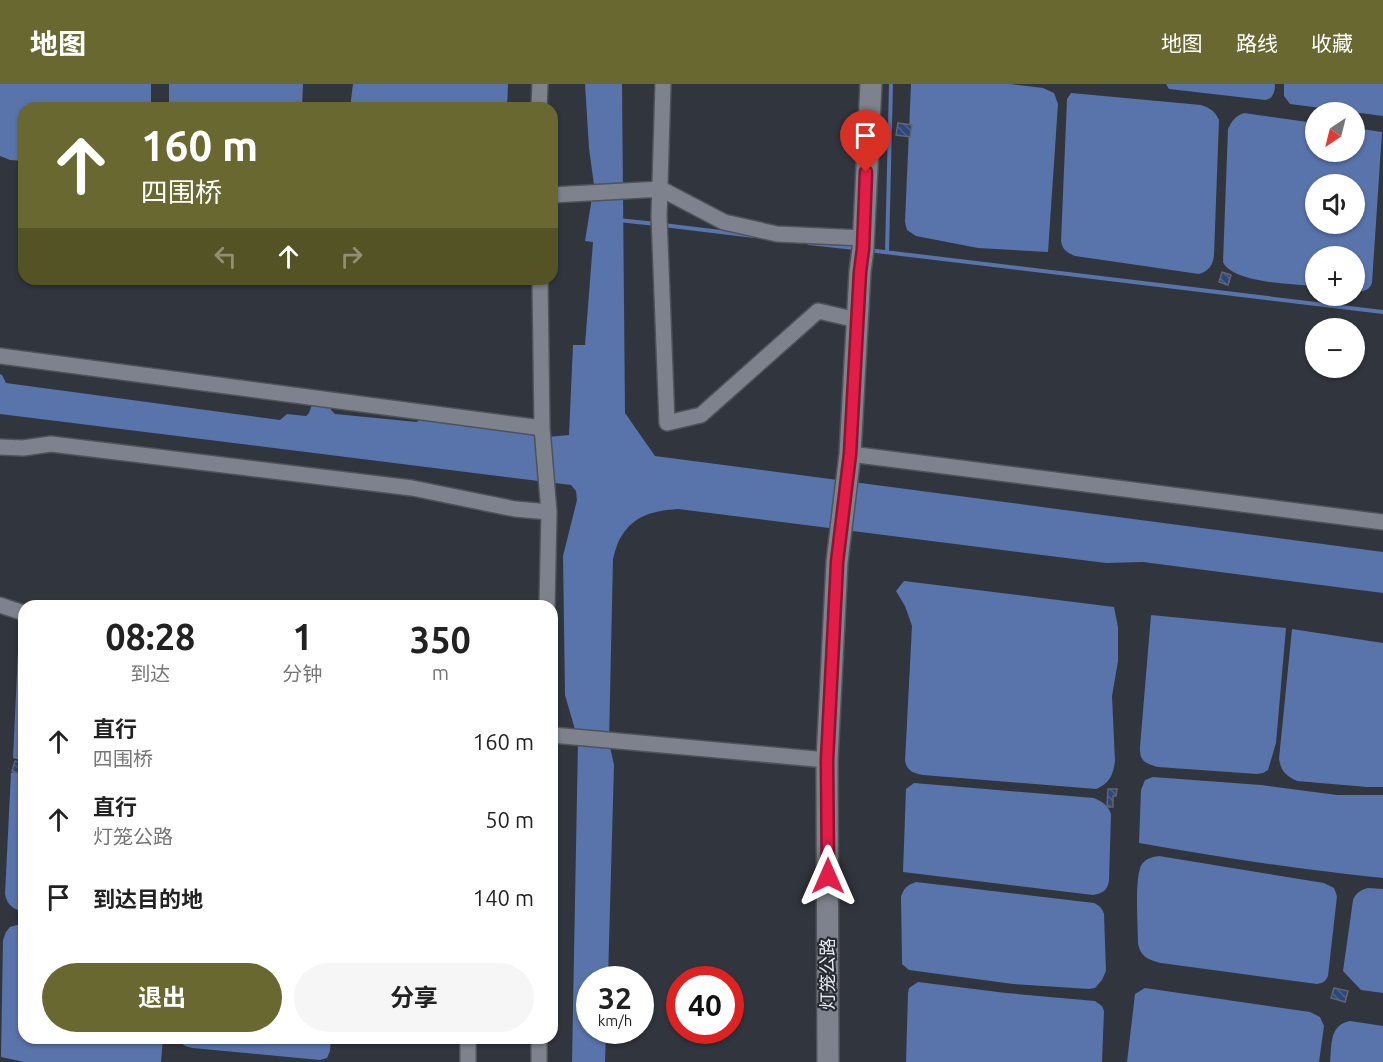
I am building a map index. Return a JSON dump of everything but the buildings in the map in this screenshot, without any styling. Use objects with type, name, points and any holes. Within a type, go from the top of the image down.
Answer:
[{"type":"street","points":[[539,102],[540,84]]},
{"type":"street","points":[[663,84],[659,216],[667,423],[701,414],[818,311],[857,320]]},
{"type":"street","points":[[871,84],[850,454],[1383,522]]},
{"type":"street","points":[[558,195],[661,189],[724,222],[777,234],[863,244]]},
{"type":"street","points":[[540,285],[542,428],[549,512],[547,600]]},
{"type":"street","points":[[0,356],[542,428]]},
{"type":"street","points":[[0,447],[23,448],[51,444],[411,488],[515,509],[549,512]]},
{"type":"street","name":"灯笼公路","points":[[828,1062],[827,760],[837,562],[850,454]]},
{"type":"street","points":[[0,605],[18,611]]},
{"type":"street","points":[[558,736],[827,760]]},
{"type":"street","points":[[468,1044],[468,1062]]},
{"type":"street","points":[[539,1044],[539,1062]]},
{"type":"water","points":[[0,84],[151,84],[151,102],[18,102],[18,161],[0,156]]},
{"type":"water","points":[[169,84],[303,84],[302,102],[169,102]]},
{"type":"water","points":[[353,84],[508,84],[507,102],[351,102]]},
{"type":"water","points":[[585,84],[622,84],[625,413],[655,456],[1383,552],[1383,593],[1143,562],[1106,563],[678,509],[646,515],[632,523],[621,537],[613,559],[609,742],[614,765],[608,966],[576,966],[576,1044],[606,1044],[605,1062],[572,1062],[578,740],[565,695],[563,556],[577,500],[576,491],[571,485],[0,414],[0,374],[6,383],[280,420],[287,414],[306,416],[315,396],[330,401],[331,410],[335,414],[417,422],[422,416],[547,437],[569,435],[573,345],[585,345],[593,242],[585,241],[594,185]]},
{"type":"water","points":[[911,84],[1010,84],[1043,88],[1054,93],[1058,104],[1048,252],[978,248],[916,236],[907,230],[905,222]]},
{"type":"water","points":[[1166,84],[1275,84],[1275,90],[1270,98],[1265,100],[1169,89]]},
{"type":"water","points":[[1284,84],[1383,84],[1383,116],[1365,114],[1365,102],[1305,102],[1305,106],[1290,104],[1284,96]]},
{"type":"water","points":[[1071,93],[1201,105],[1216,114],[1219,120],[1214,255],[1208,269],[1199,274],[1075,256],[1067,252],[1061,241],[1067,99]]},
{"type":"water","points":[[1244,113],[1305,122],[1305,162],[1365,162],[1365,129],[1382,132],[1371,286],[1365,290],[1365,246],[1305,246],[1305,285],[1251,278],[1229,269],[1223,262],[1228,129],[1234,119]]},
{"type":"water","points":[[904,581],[1114,607],[1118,627],[1118,661],[1112,696],[1115,761],[1108,781],[1096,789],[923,775],[909,769],[905,761],[912,626],[905,606],[896,591]]},
{"type":"water","points":[[1151,615],[1286,628],[1276,743],[1268,770],[1257,774],[1158,767],[1142,759],[1140,747]]},
{"type":"water","points":[[1292,629],[1383,643],[1383,787],[1297,781],[1287,775],[1281,767],[1279,759]]},
{"type":"water","points":[[18,651],[18,759],[13,758]]},
{"type":"water","points":[[18,772],[18,909],[11,906],[5,894],[11,773]]},
{"type":"water","points":[[1153,777],[1261,785],[1337,795],[1383,795],[1383,878],[1261,863],[1139,843],[1141,790],[1145,780]]},
{"type":"water","points":[[914,783],[1094,798],[1100,801],[1107,806],[1111,814],[1109,881],[1106,889],[1093,895],[903,872],[906,789]]},
{"type":"water","points":[[1159,856],[1324,883],[1334,888],[1337,896],[1326,980],[1317,984],[1161,963],[1146,957],[1141,952],[1138,943],[1138,879],[1142,864],[1150,858]]},
{"type":"water","points":[[916,882],[1096,904],[1104,914],[1106,971],[1102,980],[1095,988],[1089,989],[1013,984],[909,970],[902,964],[901,897],[906,887]]},
{"type":"water","points":[[1368,888],[1383,889],[1383,993],[1361,990],[1343,971],[1353,900],[1355,895]]},
{"type":"water","points":[[18,925],[18,1044],[162,1044],[161,1062],[24,1062],[1,1057],[3,940],[10,927]]},
{"type":"water","points":[[918,982],[1095,1001],[1102,1006],[1104,1011],[1102,1062],[906,1062],[908,993],[909,988]]},
{"type":"water","points":[[1145,988],[1310,1012],[1320,1017],[1324,1026],[1319,1062],[1127,1062],[1135,994]]},
{"type":"water","points":[[1350,1021],[1383,1026],[1383,1062],[1330,1062],[1335,1031],[1343,1023]]},
{"type":"water","points":[[331,1044],[327,1058],[320,1060],[193,1048],[184,1045]]},
{"type":"waterway","points":[[887,252],[891,84]]},
{"type":"waterway","points":[[618,220],[656,224]]},
{"type":"waterway","points":[[663,225],[754,236]]},
{"type":"waterway","points":[[809,243],[855,248]]},
{"type":"waterway","points":[[868,250],[1383,312]]},
{"type":"route","points":[[828,876],[827,760],[837,562],[850,454],[866,172]]}]
